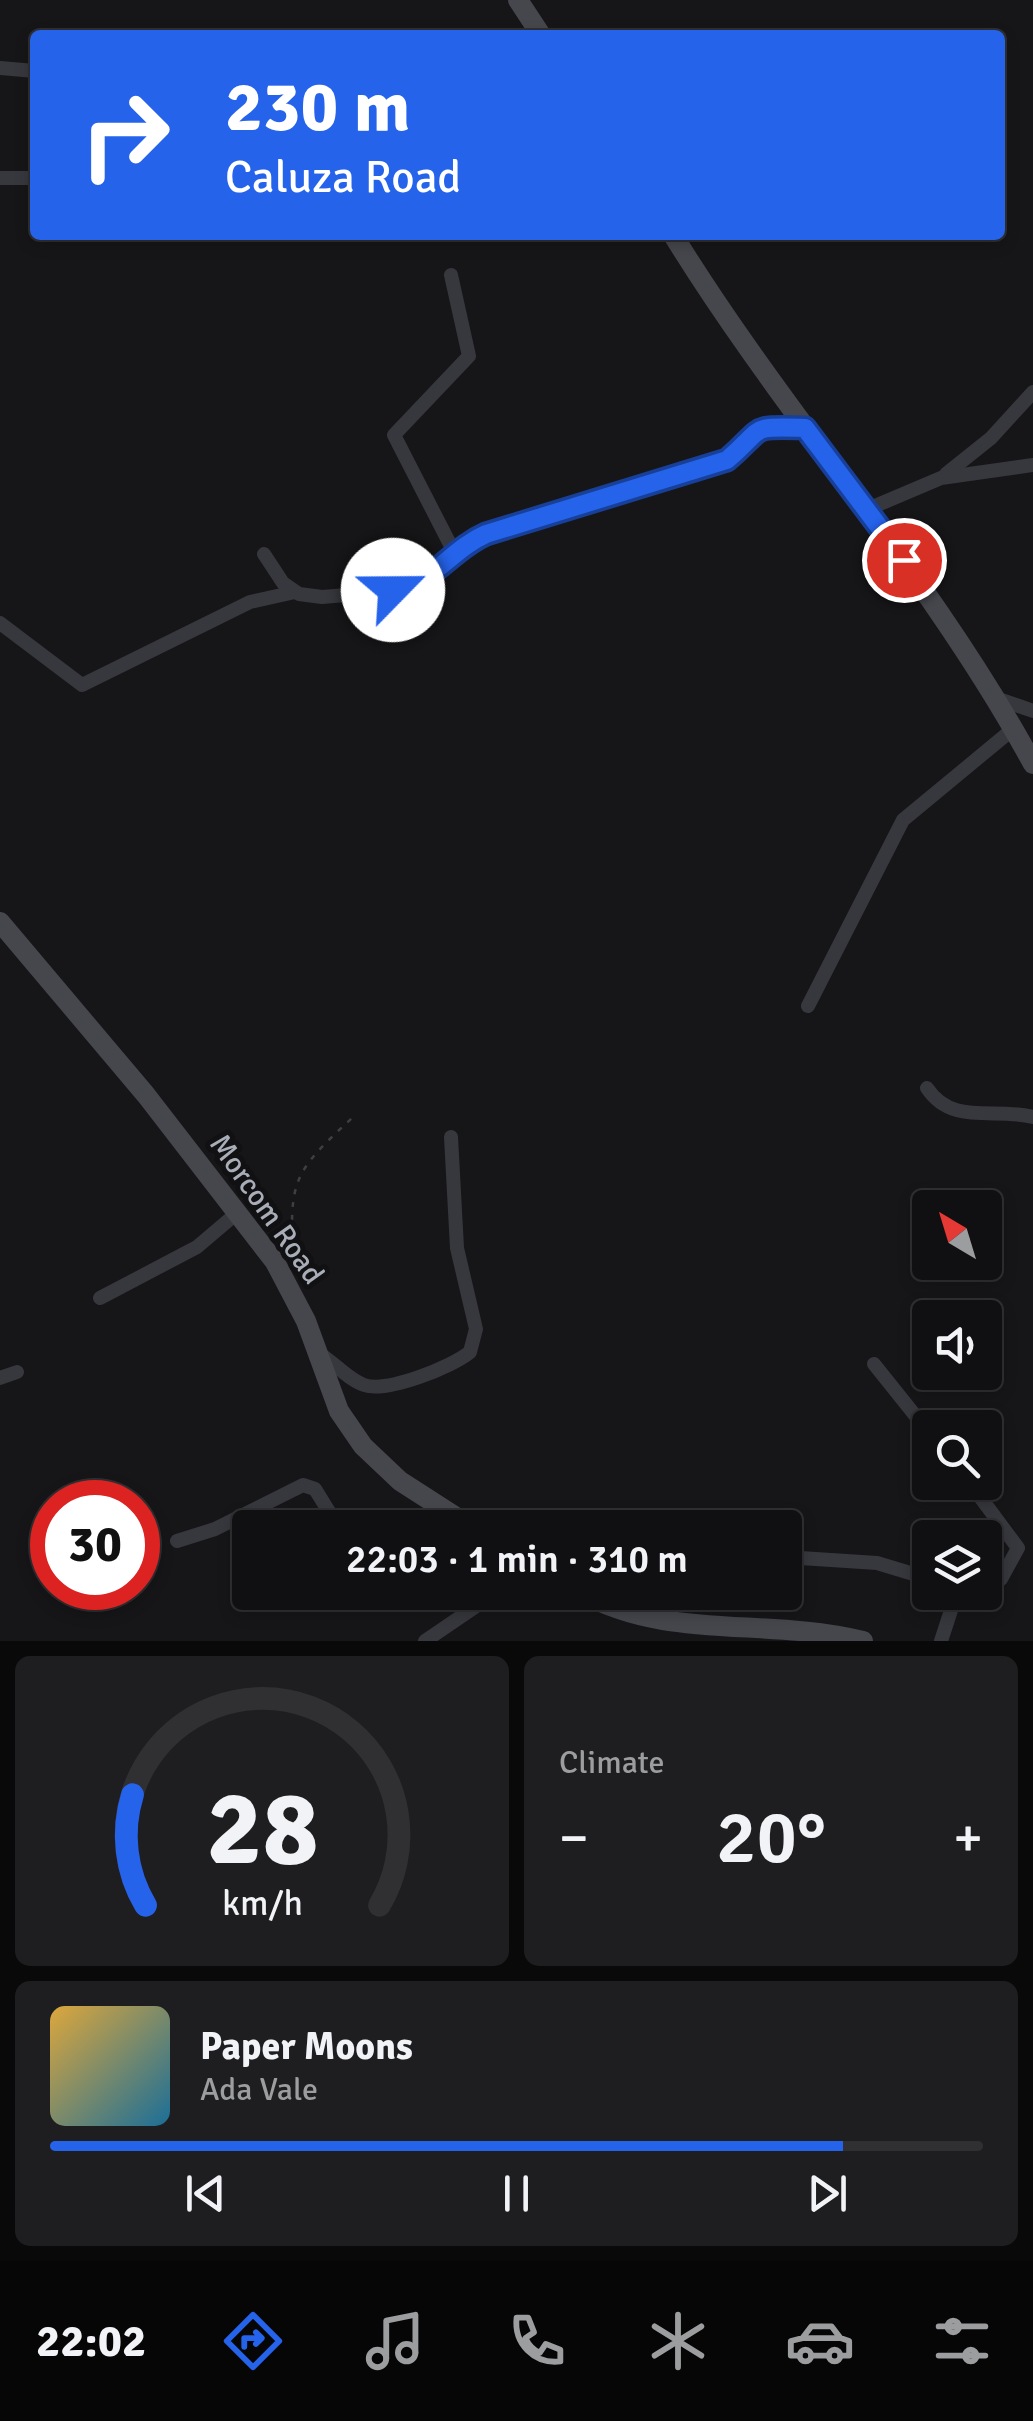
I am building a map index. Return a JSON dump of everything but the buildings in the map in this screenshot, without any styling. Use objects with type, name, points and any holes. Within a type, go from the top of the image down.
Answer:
[{"type":"street","points":[[518,0],[539,30]]},
{"type":"street","points":[[0,68],[30,71]]},
{"type":"street","points":[[0,178],[30,178]]},
{"type":"street","points":[[676,240],[737,336],[868,509],[996,698],[1033,764]]},
{"type":"street","points":[[451,275],[469,356],[394,435],[454,552]]},
{"type":"street","points":[[941,478],[992,438],[1033,392]]},
{"type":"street","points":[[0,622],[82,685],[250,602],[295,592],[322,597],[403,588],[439,571],[454,552],[504,528],[727,460],[758,429],[805,428]]},
{"type":"street","points":[[868,509],[941,478],[1033,465]]},
{"type":"street","points":[[264,554],[295,592]]},
{"type":"street","points":[[996,698],[1033,711]]},
{"type":"street","points":[[808,1006],[903,820],[1014,729]]},
{"type":"street","name":"Morcom Road","points":[[0,922],[238,1213],[295,1296],[339,1411],[362,1446],[400,1481],[445,1510]]},
{"type":"street","points":[[927,1088],[934,1100],[953,1112],[997,1110],[1033,1117]]},
{"type":"street","points":[[316,1352],[356,1380],[378,1386],[452,1364],[470,1352],[476,1329],[457,1248],[451,1138]]},
{"type":"street","points":[[100,1298],[198,1247],[238,1213]]},
{"type":"street","points":[[874,1364],[912,1412]]},
{"type":"street","points":[[0,1378],[18,1372]]},
{"type":"street","points":[[254,1510],[303,1485],[316,1489],[329,1510]]},
{"type":"street","points":[[435,1510],[440,1507]]},
{"type":"street","points":[[177,1541],[232,1521]]},
{"type":"street","points":[[1002,1526],[1018,1548],[1002,1577]]},
{"type":"street","points":[[802,1558],[863,1561],[912,1574]]},
{"type":"street","points":[[425,1641],[470,1610]]},
{"type":"street","points":[[612,1610],[656,1625],[765,1634],[809,1629],[863,1641]]},
{"type":"street","points":[[941,1641],[951,1610]]},
{"type":"path","points":[[293,1258],[290,1203],[300,1173],[309,1158],[352,1118]]},
{"type":"route","points":[[393,590],[431,577],[458,548],[486,534],[727,460],[751,432],[765,427],[805,428],[904,560]]}]
